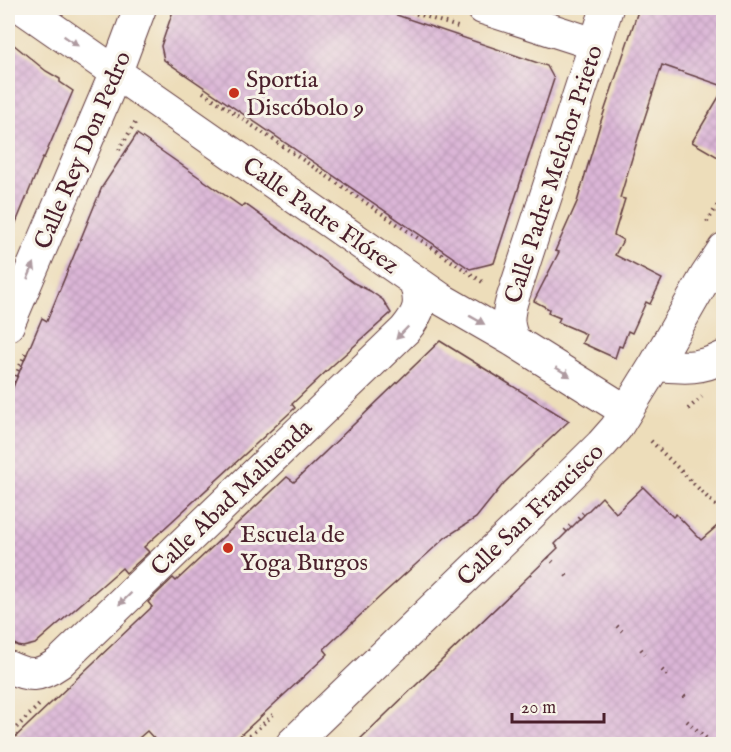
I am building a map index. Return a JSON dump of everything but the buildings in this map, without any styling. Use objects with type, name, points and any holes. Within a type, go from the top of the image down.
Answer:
[{"type":"street","name":"Calle Padre Flórez","points":[[23,8],[441,299],[514,340],[626,411]]},
{"type":"street","name":"Calle Rey Don Pedro","points":[[8,325],[116,72],[140,8]]},
{"type":"street","name":"Calle Padre Melchor Prieto","points":[[514,340],[509,328],[508,315],[512,300],[607,8]]},
{"type":"street","points":[[474,18],[595,44]]},
{"type":"street","name":"Calle San Francisco","points":[[292,744],[528,517],[616,428],[723,249]]},
{"type":"street","name":"Calle Abad Maluenda","points":[[8,667],[29,674],[45,672],[58,663],[405,330],[415,318],[420,306],[415,281]]},
{"type":"street","points":[[655,365],[701,366],[723,357]]},
{"type":"path","points":[[399,8],[474,18]]},
{"type":"path","points":[[196,87],[486,284]]},
{"type":"path","points":[[651,441],[723,514]]},
{"type":"path","points":[[578,518],[583,513]]},
{"type":"path","points":[[565,531],[570,526]]},
{"type":"path","points":[[548,557],[553,562]]},
{"type":"path","points":[[616,626],[622,631]]},
{"type":"path","points":[[641,649],[645,654]]},
{"type":"path","points":[[662,670],[670,678]]},
{"type":"path","points":[[8,736],[40,704]]},
{"type":"path","points":[[687,721],[713,744]]},
{"type":"place","name":"Sportia Discóbolo 9","points":[[234,93]]},
{"type":"place","name":"Escuela de Yoga Burgos","points":[[228,548]]}]
